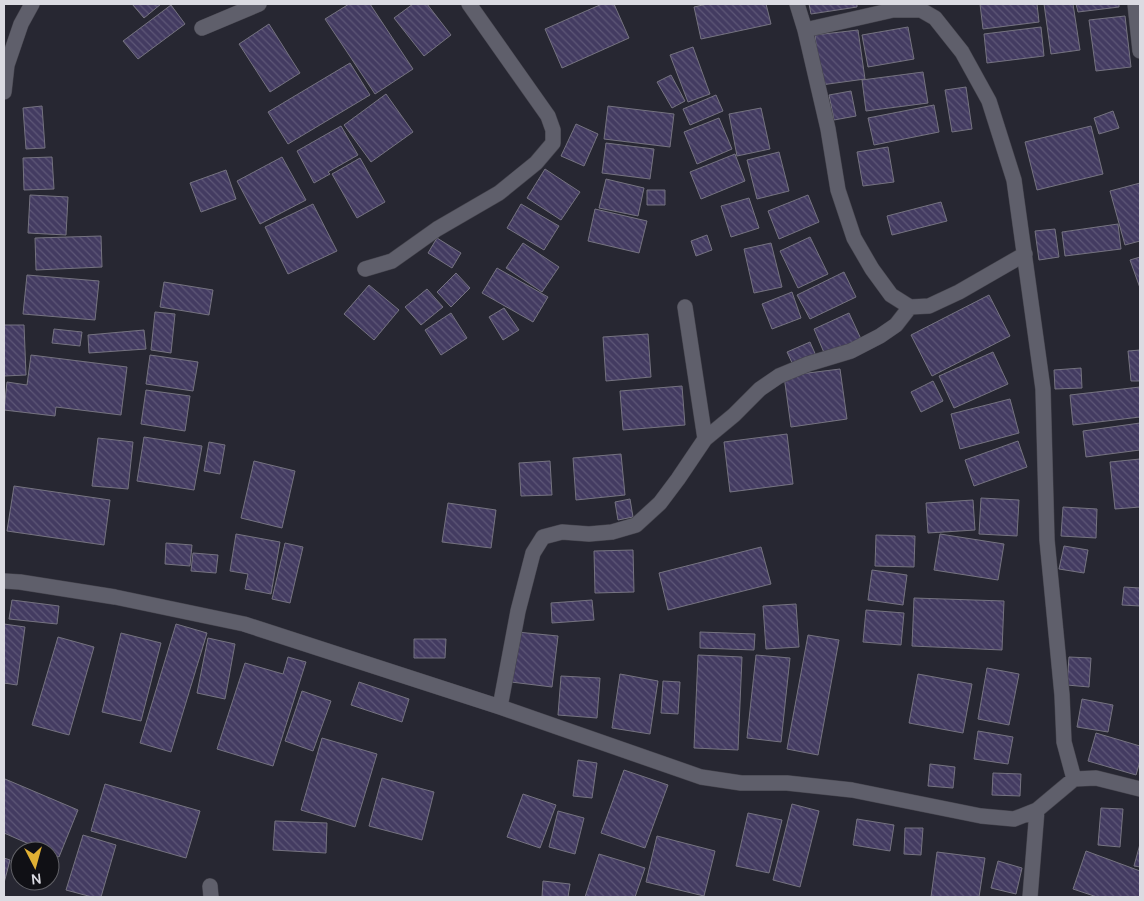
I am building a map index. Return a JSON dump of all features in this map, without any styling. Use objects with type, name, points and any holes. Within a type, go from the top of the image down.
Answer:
[{"type":"street","points":[[4,92],[7,65],[21,24],[32,4]]},
{"type":"street","points":[[202,28],[259,4]]},
{"type":"street","points":[[365,268],[392,261],[438,229],[499,193],[536,163],[553,143],[553,130],[548,116],[469,4]]},
{"type":"street","points":[[797,4],[806,30],[828,129],[838,190],[854,238],[872,269],[892,295],[910,307],[929,306],[960,292],[1025,254]]},
{"type":"street","points":[[929,4],[935,18],[962,52],[989,101],[1014,180],[1043,389],[1047,540],[1062,694],[1064,742],[1074,779]]},
{"type":"street","points":[[1135,4],[1140,51]]},
{"type":"street","points":[[806,30],[893,10],[921,10],[935,18]]},
{"type":"street","points":[[685,307],[705,439]]},
{"type":"street","points":[[500,707],[526,578],[533,552],[543,538],[562,532],[589,534],[612,532],[636,525],[660,503],[705,439],[734,416],[760,389],[780,376],[808,364],[851,351],[880,336],[896,325],[910,307]]},
{"type":"street","points":[[4,581],[115,597],[244,624],[500,707],[701,778],[741,784],[787,783],[852,790],[981,816],[1014,819],[1037,810],[1074,779],[1096,778],[1140,788]]},
{"type":"street","points":[[1030,897],[1037,810]]},
{"type":"building","points":[[132,4],[161,4],[144,18]]},
{"type":"building","points":[[349,4],[370,4],[413,69],[375,94],[325,19]]},
{"type":"building","points":[[413,4],[427,4],[451,35],[424,56],[394,18]]},
{"type":"building","points":[[602,4],[614,4],[629,38],[562,68],[545,29]]},
{"type":"building","points":[[707,4],[766,4],[771,24],[701,39],[694,7]]},
{"type":"building","points":[[809,4],[857,4],[857,7],[811,14]]},
{"type":"building","points":[[980,4],[1037,4],[1039,22],[983,29]]},
{"type":"building","points":[[1044,4],[1073,4],[1080,50],[1051,54]]},
{"type":"building","points":[[1076,4],[1119,4],[1119,7],[1078,12]]},
{"type":"building","points":[[171,5],[185,24],[138,59],[123,41]]},
{"type":"building","points":[[1125,16],[1131,67],[1096,71],[1089,20]]},
{"type":"building","points":[[269,24],[300,73],[270,92],[239,44]]},
{"type":"building","points":[[908,27],[914,59],[868,67],[862,35]]},
{"type":"building","points":[[1041,27],[1044,56],[987,63],[984,34]]},
{"type":"building","points":[[858,30],[865,79],[821,85],[815,35]]},
{"type":"building","points":[[693,47],[710,94],[688,102],[670,55]]},
{"type":"building","points":[[350,63],[370,95],[288,144],[268,112]]},
{"type":"building","points":[[923,72],[928,103],[866,111],[862,80]]},
{"type":"building","points":[[671,75],[685,101],[672,108],[657,82]]},
{"type":"building","points":[[966,87],[972,129],[952,132],[945,90]]},
{"type":"building","points":[[851,91],[856,116],[834,120],[829,95]]},
{"type":"building","points":[[386,94],[413,132],[371,162],[344,125]]},
{"type":"building","points":[[716,95],[723,111],[690,125],[683,109]]},
{"type":"building","points":[[934,105],[939,132],[874,145],[868,118]]},
{"type":"building","points":[[42,106],[45,148],[26,149],[23,108]]},
{"type":"building","points":[[608,106],[674,114],[670,147],[604,139]]},
{"type":"building","points":[[761,108],[770,149],[737,156],[729,114]]},
{"type":"building","points":[[1113,111],[1119,128],[1099,134],[1094,118]]},
{"type":"building","points":[[719,118],[732,149],[697,164],[684,132]]},
{"type":"building","points":[[576,124],[598,134],[584,166],[561,156]]},
{"type":"building","points":[[341,126],[358,155],[328,172],[330,174],[314,183],[297,151]]},
{"type":"building","points":[[1091,126],[1103,174],[1037,190],[1025,142]]},
{"type":"building","points":[[606,143],[654,149],[650,179],[602,173]]},
{"type":"building","points":[[888,147],[894,182],[863,186],[857,152]]},
{"type":"building","points":[[779,152],[789,191],[757,199],[747,160]]},
{"type":"building","points":[[735,154],[745,181],[701,199],[690,172]]},
{"type":"building","points":[[52,157],[54,189],[24,190],[23,158]]},
{"type":"building","points":[[282,157],[306,200],[260,224],[237,181]]},
{"type":"building","points":[[360,158],[385,202],[357,218],[332,174]]},
{"type":"building","points":[[545,169],[580,192],[561,220],[527,198]]},
{"type":"building","points":[[226,170],[236,199],[201,212],[190,183]]},
{"type":"building","points":[[606,179],[644,188],[638,216],[599,208]]},
{"type":"building","points":[[1140,183],[1140,241],[1125,245],[1110,191]]},
{"type":"building","points":[[647,190],[665,190],[665,205],[647,205]]},
{"type":"building","points":[[30,195],[68,197],[66,235],[28,233]]},
{"type":"building","points":[[808,195],[819,222],[779,239],[768,211]]},
{"type":"building","points":[[749,198],[759,228],[731,237],[721,206]]},
{"type":"building","points":[[941,202],[947,221],[892,235],[887,216]]},
{"type":"building","points":[[313,204],[337,251],[288,274],[265,227]]},
{"type":"building","points":[[521,204],[559,226],[544,250],[507,228]]},
{"type":"building","points":[[595,209],[647,221],[639,253],[588,241]]},
{"type":"building","points":[[1118,224],[1121,249],[1065,256],[1062,232]]},
{"type":"building","points":[[1055,229],[1059,257],[1039,260],[1035,231]]},
{"type":"building","points":[[707,235],[712,250],[696,256],[691,241]]},
{"type":"building","points":[[101,236],[102,267],[36,270],[35,238]]},
{"type":"building","points":[[810,237],[828,274],[798,288],[780,251]]},
{"type":"building","points":[[437,238],[461,253],[452,268],[428,253]]},
{"type":"building","points":[[523,243],[559,267],[542,292],[506,268]]},
{"type":"building","points":[[771,243],[782,287],[754,293],[744,249]]},
{"type":"building","points":[[1140,257],[1140,288],[1130,260]]},
{"type":"building","points":[[497,268],[548,297],[533,322],[482,293]]},
{"type":"building","points":[[844,272],[856,297],[810,319],[797,295]]},
{"type":"building","points":[[456,273],[470,288],[451,307],[437,292]]},
{"type":"building","points":[[27,275],[99,281],[95,320],[23,314]]},
{"type":"building","points":[[164,282],[213,290],[209,315],[160,307]]},
{"type":"building","points":[[369,285],[399,310],[374,340],[344,314]]},
{"type":"building","points":[[427,289],[443,307],[421,325],[405,307]]},
{"type":"building","points":[[792,292],[801,318],[772,329],[762,304]]},
{"type":"building","points":[[989,295],[1010,336],[932,376],[911,335]]},
{"type":"building","points":[[504,308],[519,330],[503,340],[489,317]]},
{"type":"building","points":[[155,312],[175,314],[171,353],[151,350]]},
{"type":"building","points":[[451,313],[467,338],[441,355],[425,330]]},
{"type":"building","points":[[849,313],[861,339],[825,355],[814,329]]},
{"type":"building","points":[[4,325],[24,325],[26,375],[4,376]]},
{"type":"building","points":[[54,329],[82,332],[80,346],[52,343]]},
{"type":"building","points":[[144,330],[146,349],[89,353],[88,335]]},
{"type":"building","points":[[648,334],[651,377],[606,381],[603,337]]},
{"type":"building","points":[[810,342],[817,358],[794,367],[787,352]]},
{"type":"building","points":[[1140,350],[1140,381],[1131,381],[1128,351]]},
{"type":"building","points":[[993,352],[1008,384],[954,408],[939,376]]},
{"type":"building","points":[[31,355],[127,367],[121,415],[56,407],[55,416],[4,410],[7,382],[27,385]]},
{"type":"building","points":[[150,355],[198,362],[193,391],[146,384]]},
{"type":"building","points":[[1081,368],[1082,388],[1055,389],[1054,370]]},
{"type":"building","points":[[840,369],[847,419],[791,427],[784,376]]},
{"type":"building","points":[[933,381],[943,401],[921,412],[911,392]]},
{"type":"building","points":[[682,386],[685,425],[623,430],[620,391]]},
{"type":"building","points":[[1140,387],[1140,417],[1073,425],[1070,395]]},
{"type":"building","points":[[146,390],[190,396],[185,431],[141,424]]},
{"type":"building","points":[[1010,399],[1019,433],[960,449],[951,414]]},
{"type":"building","points":[[1140,423],[1140,450],[1086,457],[1083,431]]},
{"type":"building","points":[[787,434],[793,484],[730,492],[724,442]]},
{"type":"building","points":[[144,437],[202,446],[194,490],[137,481]]},
{"type":"building","points":[[98,438],[133,442],[128,489],[92,486]]},
{"type":"building","points":[[1018,441],[1027,467],[974,486],[965,460]]},
{"type":"building","points":[[209,442],[225,445],[220,474],[204,471]]},
{"type":"building","points":[[621,454],[625,495],[576,500],[573,458]]},
{"type":"building","points":[[1140,459],[1140,507],[1115,509],[1110,462]]},
{"type":"building","points":[[254,461],[295,471],[282,528],[241,518]]},
{"type":"building","points":[[550,461],[552,495],[521,496],[519,463]]},
{"type":"building","points":[[14,486],[110,500],[104,545],[7,531]]},
{"type":"building","points":[[981,498],[1019,500],[1017,536],[979,534]]},
{"type":"building","points":[[630,499],[633,517],[618,520],[615,502]]},
{"type":"building","points":[[973,500],[975,530],[928,533],[926,503]]},
{"type":"building","points":[[448,503],[496,510],[491,548],[442,542]]},
{"type":"building","points":[[1063,507],[1097,509],[1096,538],[1061,536]]},
{"type":"building","points":[[236,534],[280,542],[271,594],[245,589],[248,574],[230,571]]},
{"type":"building","points":[[940,534],[1004,544],[998,580],[934,570]]},
{"type":"building","points":[[876,535],[915,536],[914,567],[875,566]]},
{"type":"building","points":[[166,543],[192,545],[190,566],[165,564]]},
{"type":"building","points":[[285,543],[303,547],[290,603],[272,599]]},
{"type":"building","points":[[1064,546],[1088,550],[1084,573],[1059,569]]},
{"type":"building","points":[[761,547],[771,584],[668,610],[659,573]]},
{"type":"building","points":[[633,550],[634,592],[595,593],[594,551]]},
{"type":"building","points":[[193,553],[218,555],[216,573],[191,571]]},
{"type":"building","points":[[872,570],[907,575],[903,605],[868,600]]},
{"type":"building","points":[[1124,587],[1140,588],[1140,606],[1122,605]]},
{"type":"building","points":[[914,598],[1004,601],[1002,650],[912,646]]},
{"type":"building","points":[[12,600],[59,606],[57,624],[9,619]]},
{"type":"building","points":[[592,600],[594,620],[552,623],[551,603]]},
{"type":"building","points":[[796,604],[799,647],[766,649],[763,606]]},
{"type":"building","points":[[866,610],[904,613],[901,645],[863,642]]},
{"type":"building","points":[[4,624],[25,627],[17,685],[4,683]]},
{"type":"building","points":[[176,624],[207,633],[171,752],[140,743]]},
{"type":"building","points":[[517,632],[558,636],[552,687],[511,682]]},
{"type":"building","points":[[700,632],[755,634],[754,650],[700,648]]},
{"type":"building","points":[[121,633],[161,643],[141,721],[102,712]]},
{"type":"building","points":[[808,635],[839,640],[818,755],[787,749]]},
{"type":"building","points":[[58,637],[94,647],[69,735],[32,725]]},
{"type":"building","points":[[208,638],[235,644],[225,699],[197,693]]},
{"type":"building","points":[[414,639],[446,639],[445,658],[414,658]]},
{"type":"building","points":[[698,655],[742,657],[738,750],[694,748]]},
{"type":"building","points":[[756,655],[790,658],[781,742],[747,738]]},
{"type":"building","points":[[288,657],[306,662],[273,766],[217,749],[245,663],[283,674]]},
{"type":"building","points":[[1069,657],[1091,658],[1089,687],[1067,685]]},
{"type":"building","points":[[987,668],[1019,674],[1009,725],[978,719]]},
{"type":"building","points":[[620,674],[658,681],[650,734],[612,728]]},
{"type":"building","points":[[918,674],[972,684],[963,733],[909,723]]},
{"type":"building","points":[[561,676],[600,678],[597,718],[558,715]]},
{"type":"building","points":[[663,681],[680,682],[678,714],[661,713]]},
{"type":"building","points":[[359,682],[409,699],[402,722],[351,705]]},
{"type":"building","points":[[302,691],[331,701],[313,751],[285,741]]},
{"type":"building","points":[[1082,699],[1113,705],[1108,732],[1077,727]]},
{"type":"building","points":[[978,731],[1013,737],[1008,764],[974,759]]},
{"type":"building","points":[[1096,733],[1140,746],[1140,761],[1136,775],[1088,761]]},
{"type":"building","points":[[322,738],[377,754],[355,827],[301,810]]},
{"type":"building","points":[[578,760],[597,763],[592,798],[573,796]]},
{"type":"building","points":[[930,764],[955,767],[953,788],[928,786]]},
{"type":"building","points":[[624,770],[668,785],[645,848],[601,833]]},
{"type":"building","points":[[993,773],[1021,774],[1020,796],[992,795]]},
{"type":"building","points":[[382,778],[434,792],[422,840],[369,826]]},
{"type":"building","points":[[5,779],[78,810],[60,855],[60,841],[22,841],[4,833]]},
{"type":"building","points":[[105,784],[200,811],[186,858],[91,831]]},
{"type":"building","points":[[523,794],[556,805],[540,848],[507,837]]},
{"type":"building","points":[[792,804],[819,811],[800,887],[773,880]]},
{"type":"building","points":[[1101,808],[1123,809],[1120,847],[1098,845]]},
{"type":"building","points":[[558,811],[584,818],[575,854],[549,847]]},
{"type":"building","points":[[748,813],[782,820],[769,873],[736,866]]},
{"type":"building","points":[[857,819],[894,825],[890,851],[853,845]]},
{"type":"building","points":[[275,821],[327,823],[326,853],[273,850]]},
{"type":"building","points":[[905,828],[923,828],[921,855],[904,854]]},
{"type":"building","points":[[83,835],[116,845],[101,897],[92,897],[66,890]]},
{"type":"building","points":[[657,836],[715,851],[704,896],[646,882]]},
{"type":"building","points":[[1140,844],[1140,867],[1134,866]]},
{"type":"building","points":[[1086,851],[1140,871],[1140,897],[1097,897],[1073,889]]},
{"type":"building","points":[[937,852],[985,858],[979,897],[931,897]]},
{"type":"building","points":[[599,854],[645,868],[635,897],[585,897]]},
{"type":"building","points":[[4,858],[10,860],[4,883]]},
{"type":"building","points":[[998,861],[1022,868],[1016,894],[991,888]]},
{"type":"building","points":[[543,881],[570,884],[568,897],[542,897]]}]
